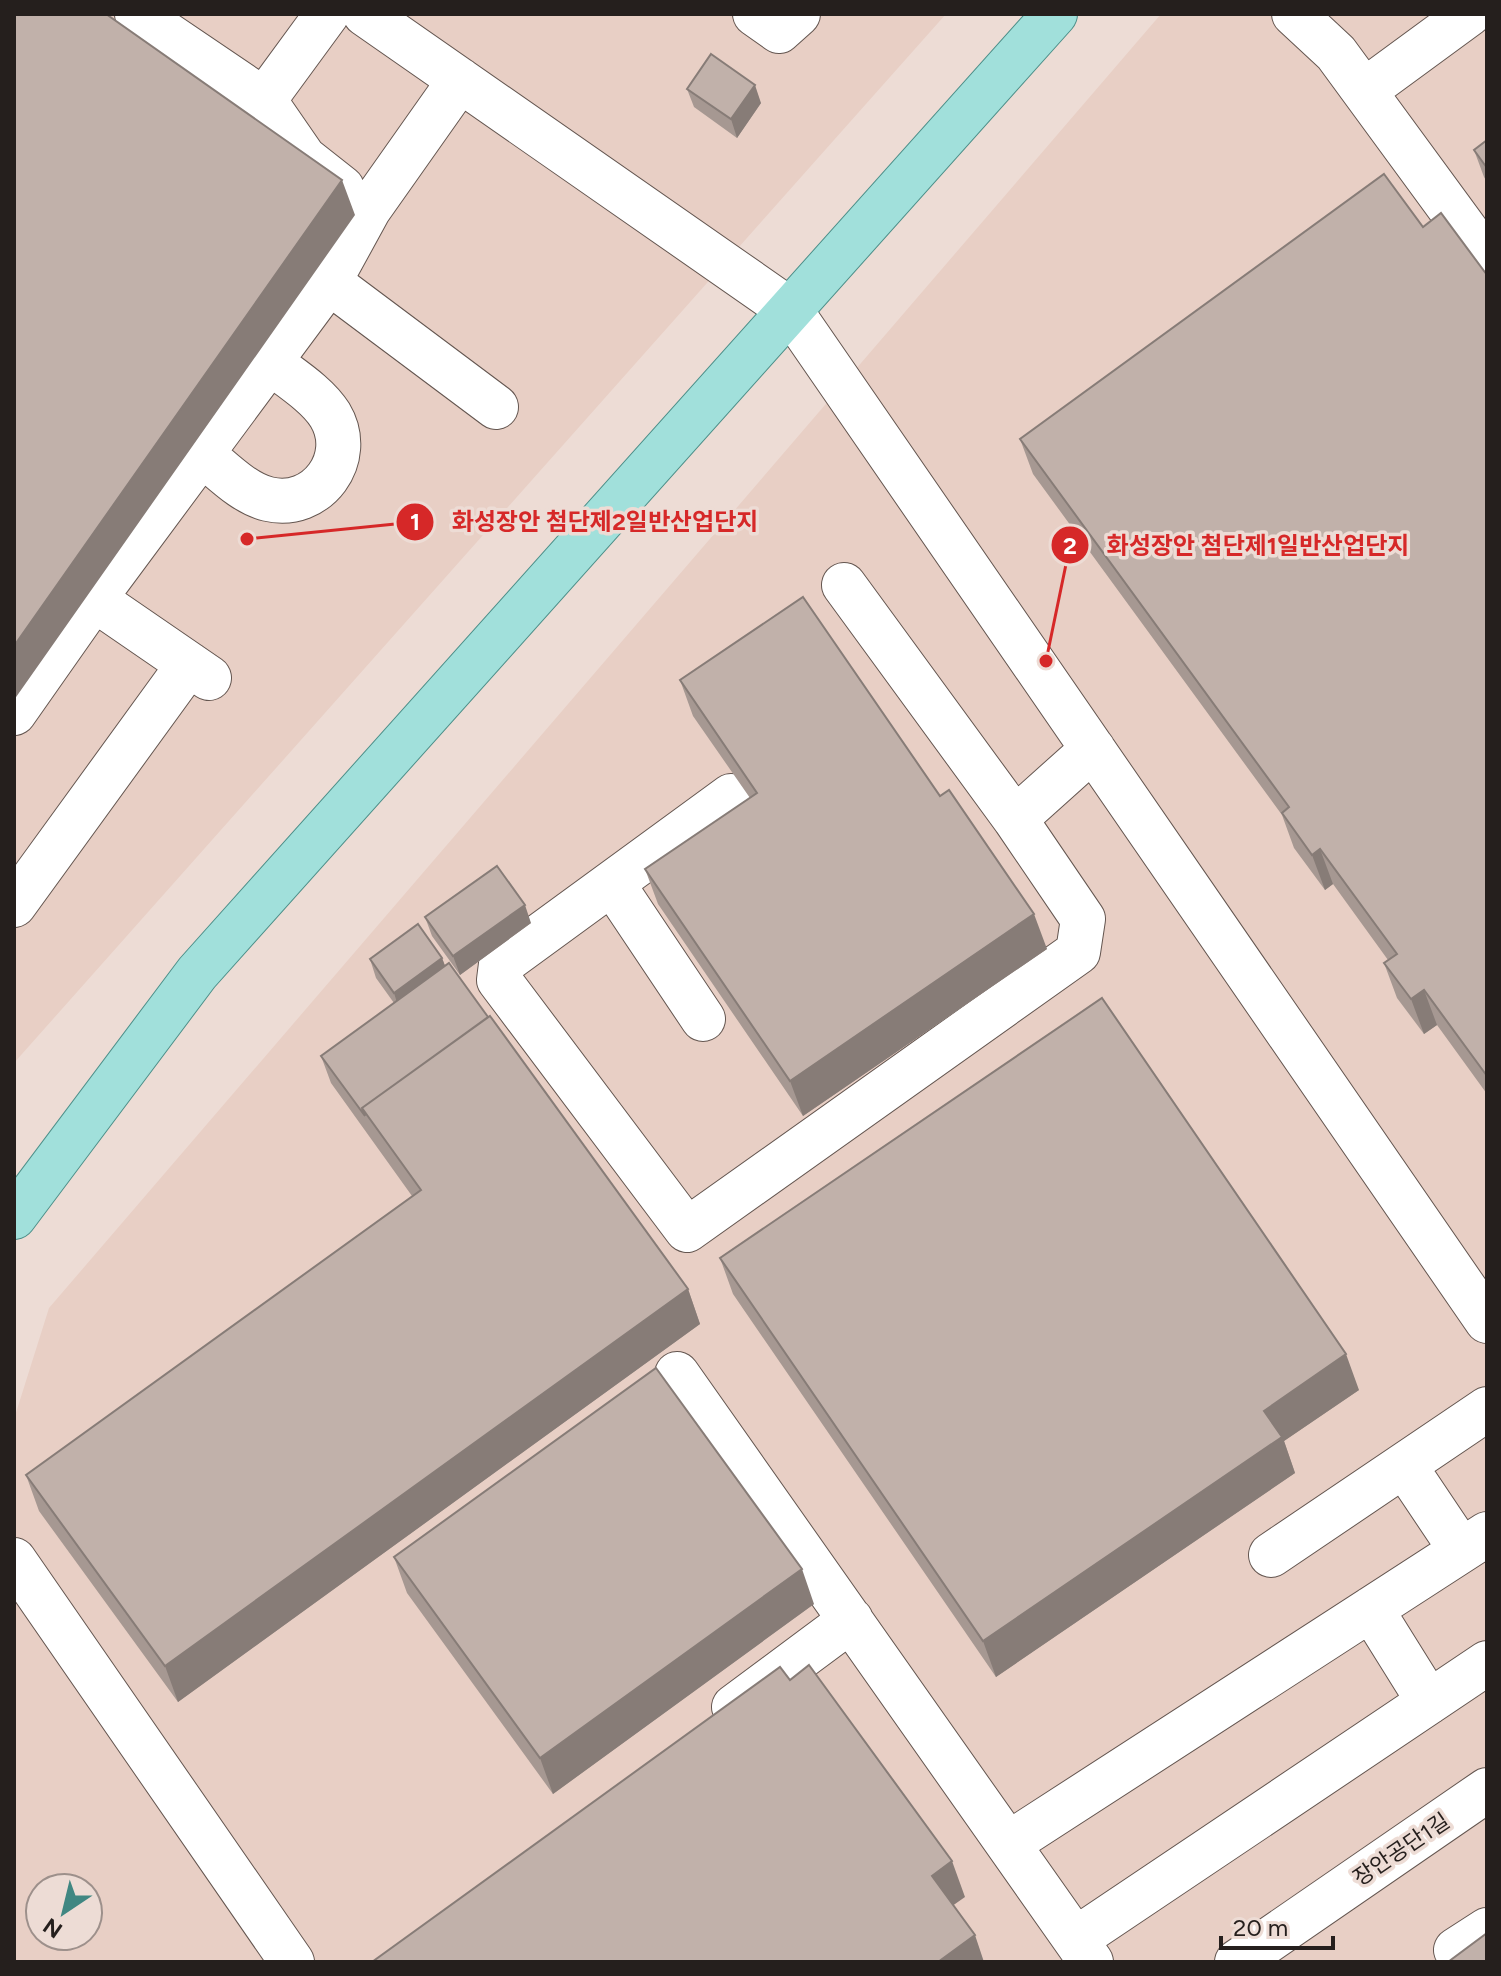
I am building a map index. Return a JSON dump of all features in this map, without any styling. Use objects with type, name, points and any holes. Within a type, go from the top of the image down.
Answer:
[{"type":"main road","points":[[14,1217],[197,973],[1055,14]]},
{"type":"street","points":[[137,14],[264,100],[304,158],[369,209]]},
{"type":"street","points":[[264,100],[327,14]]},
{"type":"street","points":[[365,14],[790,310],[1487,1321]]},
{"type":"street","points":[[755,14],[779,31],[798,14]]},
{"type":"street","points":[[1294,14],[1336,53],[1487,259]]},
{"type":"street","points":[[1364,91],[1469,14]]},
{"type":"street","points":[[14,713],[94,599],[329,282],[369,209],[460,80]]},
{"type":"street","points":[[329,282],[496,407]]},
{"type":"street","points":[[202,454],[264,498],[282,501],[300,499],[328,479],[336,463],[339,445],[337,428],[316,400],[270,362]]},
{"type":"street","points":[[731,796],[501,964],[499,980],[687,1230],[1078,952],[1083,919],[1015,819],[844,585]]},
{"type":"street","points":[[14,905],[27,860],[199,671],[94,599]]},
{"type":"street","points":[[1015,819],[1093,749]]},
{"type":"street","points":[[612,883],[703,1019]]},
{"type":"street","points":[[677,1374],[1084,1951],[1487,1663]]},
{"type":"street","points":[[1271,1555],[1487,1409]]},
{"type":"street","points":[[1008,1844],[1474,1542],[1404,1465]]},
{"type":"street","points":[[14,1560],[292,1962]]},
{"type":"street","points":[[1371,1609],[1429,1702]]},
{"type":"street","points":[[699,1733],[851,1620]]},
{"type":"street","name":"장안공단1길","points":[[1237,1962],[1487,1790]]},
{"type":"shaded area","points":[[14,14],[946,14],[14,1063]]},
{"type":"shaded area","points":[[1161,14],[1487,14],[1487,1962],[14,1962],[14,1419],[49,1308]]},
{"type":"building","points":[[14,14],[106,14],[342,180],[14,646]]},
{"type":"building","points":[[711,54],[755,85],[731,119],[687,89]]},
{"type":"building","points":[[1487,140],[1487,168],[1474,150]]},
{"type":"building","points":[[1384,174],[1423,227],[1441,213],[1487,275],[1487,1076],[1424,990],[1411,999],[1384,963],[1397,954],[1320,849],[1312,855],[1282,813],[1289,807],[1020,439]]},
{"type":"building","points":[[803,597],[940,796],[949,790],[1034,914],[790,1081],[645,869],[757,793],[680,680]]},
{"type":"building","points":[[497,866],[525,905],[453,956],[425,917]]},
{"type":"building","points":[[418,924],[442,958],[394,993],[370,959]]},
{"type":"building","points":[[449,963],[488,1017],[362,1108],[365,1116],[321,1056]]},
{"type":"building","points":[[1102,998],[1346,1354],[1264,1411],[1282,1437],[983,1641],[720,1258]]},
{"type":"building","points":[[490,1016],[688,1289],[165,1666],[26,1475],[421,1190],[362,1108]]},
{"type":"building","points":[[656,1368],[802,1569],[540,1758],[394,1557]]},
{"type":"building","points":[[809,1665],[952,1861],[932,1876],[975,1935],[938,1962],[372,1962],[780,1667],[790,1680]]},
{"type":"building","points":[[1487,1933],[1487,1962],[1448,1962]]},
{"type":"place","name":"화성장안 첨단제2일반산업단지","points":[[247,539]]},
{"type":"place","name":"화성장안 첨단제1일반산업단지","points":[[1046,661]]}]
